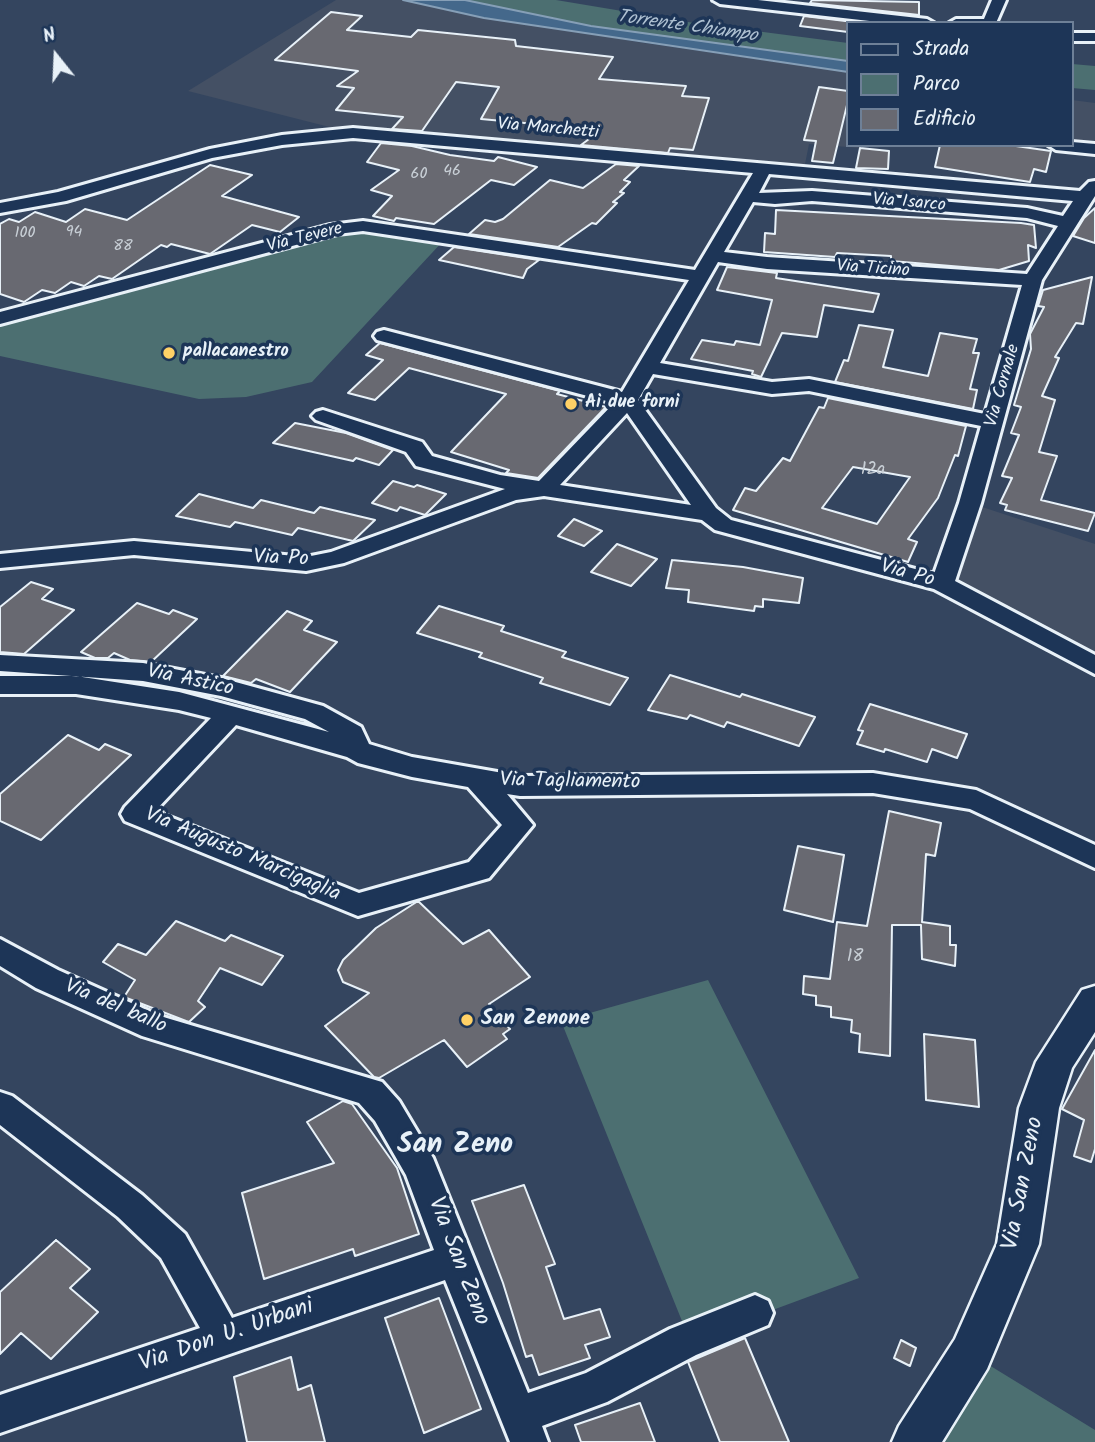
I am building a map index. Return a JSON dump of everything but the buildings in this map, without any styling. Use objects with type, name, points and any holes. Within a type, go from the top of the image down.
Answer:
[{"type":"street","points":[[720,0],[909,21]]},
{"type":"street","points":[[989,21],[999,0]]},
{"type":"street","points":[[1074,37],[1095,37]]},
{"type":"street","name":"Via Marchetti","points":[[0,208],[60,197],[210,154],[282,140],[353,132],[763,170],[1090,192]]},
{"type":"street","points":[[1074,147],[1095,149]]},
{"type":"street","points":[[544,489],[628,400],[763,170]]},
{"type":"street","name":"Via Cornale","points":[[942,584],[994,422],[1033,280],[1090,192]]},
{"type":"street","name":"Via Isarco","points":[[749,197],[775,199],[812,196],[1027,213],[1069,223]]},
{"type":"street","name":"Via Tevere","points":[[0,318],[336,229],[363,226],[699,276]]},
{"type":"street","name":"Via Ticino","points":[[713,256],[767,263],[1033,280]]},
{"type":"street","points":[[384,336],[628,400]]},
{"type":"street","points":[[647,367],[772,388],[809,386],[994,422]]},
{"type":"street","name":"Via Po","points":[[628,400],[708,513],[723,525],[942,584],[1095,666]]},
{"type":"street","name":"Via Po","points":[[323,416],[414,447],[424,461],[498,481],[708,513]]},
{"type":"street","name":"Via Po","points":[[4,561],[134,548],[306,565],[336,558],[512,494],[544,489]]},
{"type":"street","name":"Via Astico","points":[[0,663],[143,672],[221,687],[314,712],[352,734],[358,753]]},
{"type":"street","name":"Via Tagliamento","points":[[0,685],[76,685],[179,701],[412,767],[520,786],[873,783],[976,800],[1095,857]]},
{"type":"street","name":"Via Augusto Marcigaglia","points":[[231,714],[135,814],[358,905],[480,870],[519,825],[478,779]]},
{"type":"street","name":"Via del ballo","points":[[0,951],[47,979],[153,1027],[237,1051]]},
{"type":"street","name":"Via San Zeno","points":[[915,1442],[971,1354],[1018,1244],[1039,1108],[1055,1062],[1095,1001]]},
{"type":"street","name":"Via San Zeno","points":[[237,1051],[370,1092],[387,1111],[421,1168],[455,1260],[524,1428],[682,1342],[755,1313]]},
{"type":"street","points":[[0,1106],[130,1206],[173,1246],[211,1312],[222,1338]]},
{"type":"street","name":"Via Don U. Urbani","points":[[0,1414],[455,1260]]},
{"type":"shaded area","points":[[336,0],[404,0],[637,42],[846,72],[846,147],[809,144],[803,174],[353,133],[188,91]]},
{"type":"shaded area","points":[[1074,100],[1095,103],[1095,148],[1074,145]]},
{"type":"shaded area","points":[[970,503],[1095,544],[1095,666],[942,584]]},
{"type":"green space","points":[[465,0],[556,0],[694,23],[846,43],[846,61],[591,26]]},
{"type":"green space","points":[[1074,64],[1095,66],[1095,90],[1074,88]]},
{"type":"green space","points":[[336,227],[444,240],[312,382],[246,397],[199,399],[0,356],[0,314]]},
{"type":"green space","points":[[708,980],[859,1278],[770,1311],[759,1295],[684,1326],[561,1021]]},
{"type":"green space","points":[[971,1354],[1095,1430],[1095,1442],[915,1442]]},
{"type":"water","points":[[403,0],[465,0],[591,26],[846,61],[846,72],[484,18]]},
{"type":"place","name":"pallacanestro","points":[[169,353]]},
{"type":"place","name":"Ai due forni","points":[[571,404]]},
{"type":"place","name":"San Zenone","points":[[467,1020]]},
{"type":"district","name":"San Zeno","points":[[455,1147]]},
{"type":"water label","name":"Torrente Chiampo","points":[[687,28]]}]
